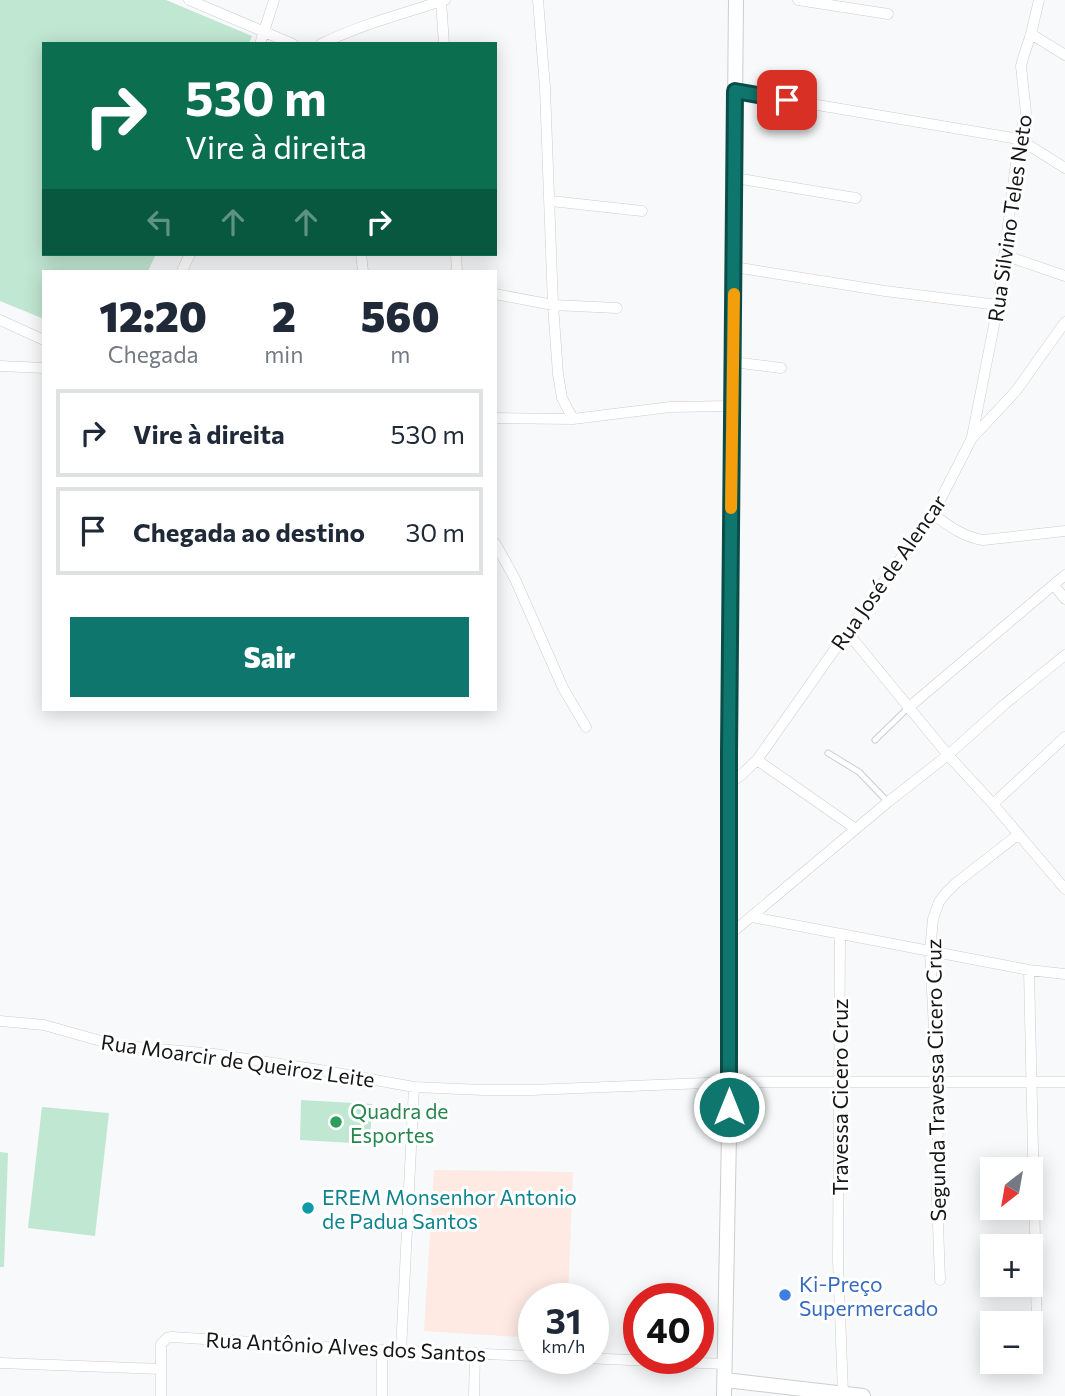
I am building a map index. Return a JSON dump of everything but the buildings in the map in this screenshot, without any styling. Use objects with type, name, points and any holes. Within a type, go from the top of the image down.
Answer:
[{"type":"street","points":[[189,0],[289,42]]},
{"type":"street","points":[[261,42],[274,0]]},
{"type":"street","points":[[538,0],[545,88],[559,387],[573,419]]},
{"type":"street","points":[[724,1396],[730,1082],[729,783],[736,0]]},
{"type":"street","points":[[798,0],[888,14]]},
{"type":"street","name":"Rua Silvino Teles Neto","points":[[972,438],[998,305],[1019,139],[1026,113],[1021,66],[1039,0]]},
{"type":"street","points":[[325,42],[375,21],[443,1],[444,42]]},
{"type":"street","points":[[1031,34],[1065,55]]},
{"type":"street","points":[[735,91],[1019,139],[1065,167]]},
{"type":"street","points":[[735,178],[856,198]]},
{"type":"street","points":[[551,201],[642,211]]},
{"type":"street","points":[[1004,255],[1065,276]]},
{"type":"street","points":[[734,267],[998,305]]},
{"type":"street","points":[[497,294],[554,305],[617,309]]},
{"type":"street","points":[[0,320],[42,339]]},
{"type":"street","name":"Rua José de Alencar","points":[[729,783],[757,760],[933,513],[972,438],[1016,391],[1065,322]]},
{"type":"street","points":[[733,362],[781,368]]},
{"type":"street","points":[[0,366],[42,368]]},
{"type":"street","points":[[497,418],[573,419],[670,407],[732,406]]},
{"type":"street","points":[[933,513],[957,532],[983,540],[1065,531]]},
{"type":"street","points":[[497,547],[515,579],[563,688],[586,727]]},
{"type":"street","points":[[908,708],[1065,575]]},
{"type":"street","points":[[1054,585],[1065,599]]},
{"type":"street","points":[[847,632],[908,708],[1065,889]]},
{"type":"street","points":[[729,936],[948,755],[1065,654]]},
{"type":"street","points":[[993,804],[1061,740],[1065,751]]},
{"type":"street","points":[[757,760],[856,829]]},
{"type":"street","name":"Segunda Travessa Cicero Cruz","points":[[940,1280],[938,1129],[930,951],[933,919],[945,894],[1019,834]]},
{"type":"street","points":[[752,917],[1029,970],[1065,974]]},
{"type":"street","name":"Travessa Cicero Cruz","points":[[840,934],[838,1260],[843,1393]]},
{"type":"street","points":[[1029,970],[1037,1311]]},
{"type":"street","name":"Rua Moarcir de Queiroz Leite","points":[[0,1021],[44,1025],[115,1045],[214,1054],[414,1087],[531,1090],[730,1082],[1065,1082]]},
{"type":"street","points":[[401,1351],[414,1087]]},
{"type":"street","name":"Rua Antônio Alves dos Santos","points":[[161,1369],[161,1344],[172,1337],[518,1355]]},
{"type":"street","points":[[382,1350],[382,1396]]},
{"type":"street","points":[[474,1396],[475,1353]]},
{"type":"street","points":[[609,1359],[725,1364]]},
{"type":"street","points":[[0,1363],[161,1369],[162,1396]]},
{"type":"street","points":[[724,1380],[863,1396]]},
{"type":"lane","points":[[875,740],[908,708]]},
{"type":"lane","points":[[828,753],[859,772],[888,802]]},
{"type":"shaded area","points":[[434,1170],[573,1172],[569,1283],[518,1283],[518,1337],[424,1331]]},
{"type":"green space","points":[[0,0],[166,0],[252,36],[250,42],[42,42],[42,256],[155,256],[148,270],[42,270],[42,318],[0,301]]},
{"type":"green space","name":"Quadra de Esportes","points":[[301,1100],[372,1104],[370,1144],[300,1140]]},
{"type":"green space","points":[[42,1107],[109,1113],[95,1236],[28,1228]]},
{"type":"green space","points":[[0,1152],[8,1153],[4,1267],[0,1267]]},
{"type":"slow traffic","points":[[731,508],[734,294]]},
{"type":"place","name":"Quadra de Esportes","points":[[336,1122]]},
{"type":"place","name":"EREM Monsenhor Antonio de Padua Santos","points":[[308,1208]]},
{"type":"place","name":"Ki-Preço Supermercado","points":[[785,1295]]},
{"type":"route","points":[[729,1107],[735,91],[787,100]]}]
